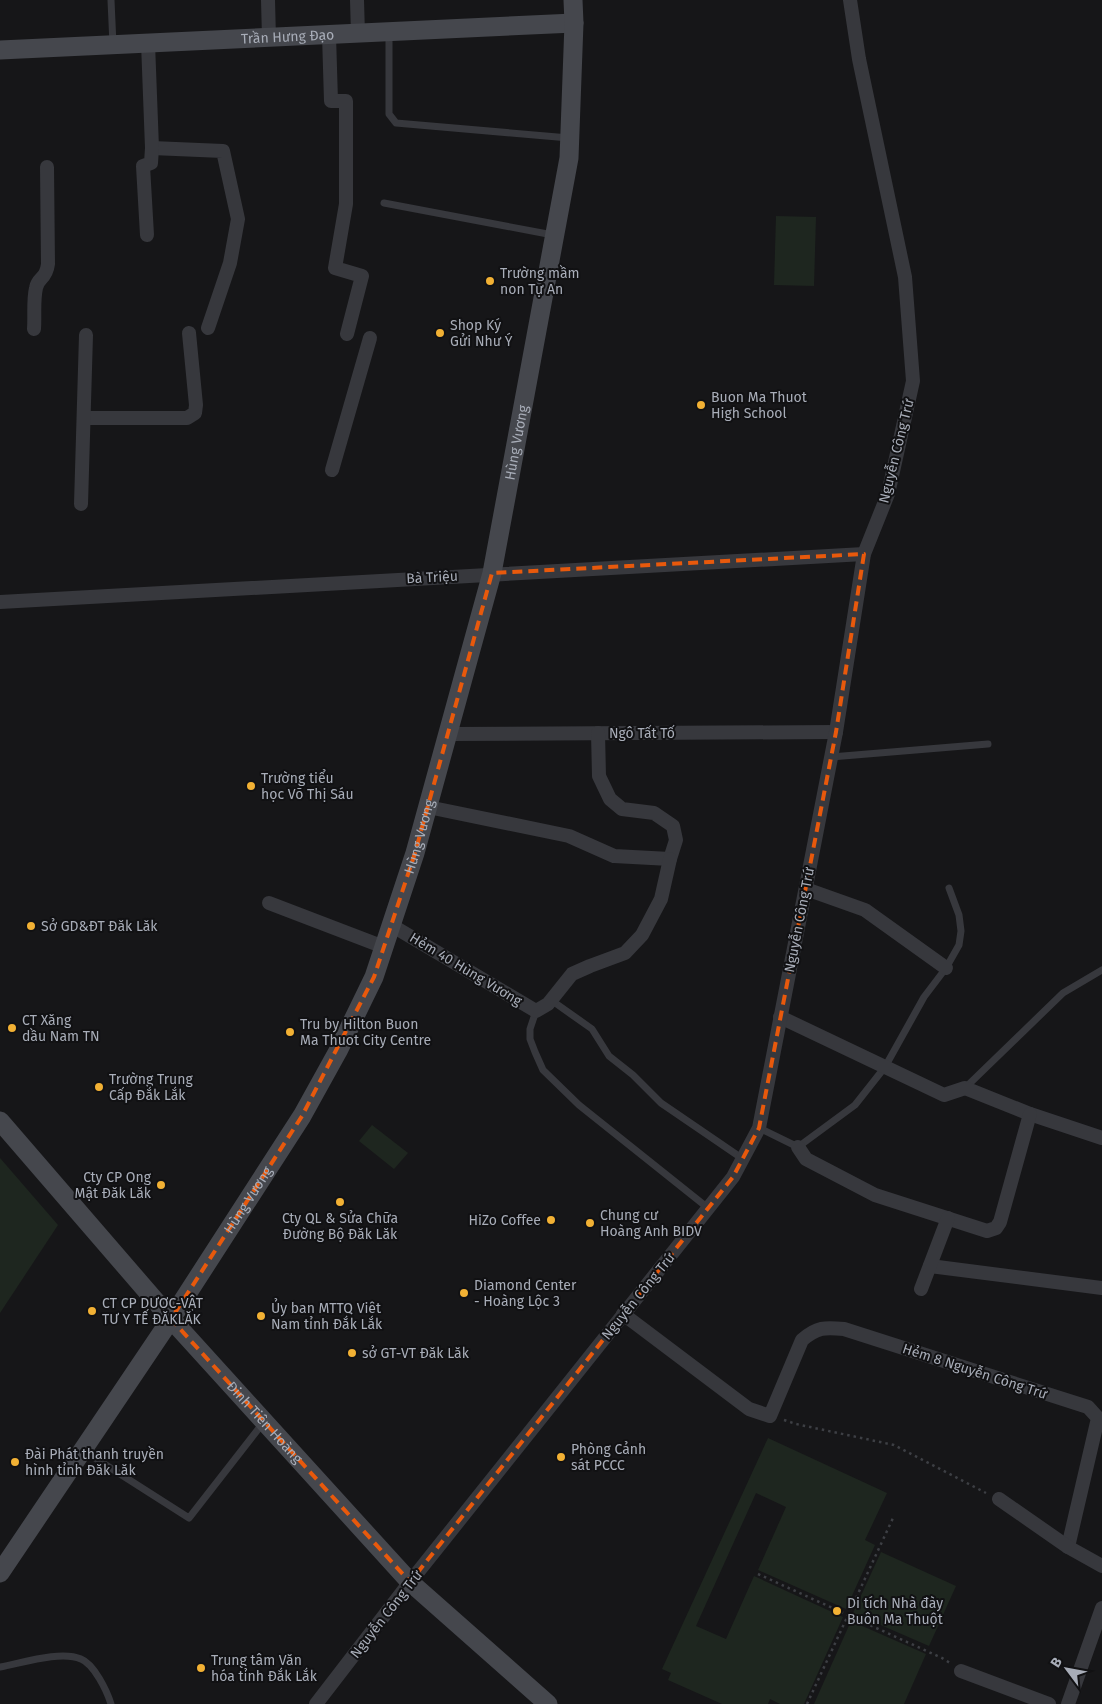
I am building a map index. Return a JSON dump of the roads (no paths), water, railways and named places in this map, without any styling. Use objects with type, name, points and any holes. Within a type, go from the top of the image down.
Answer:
[{"type":"street","points":[[268,0],[269,38]]},
{"type":"street","points":[[358,0],[358,34]]},
{"type":"street","name":"Hùng Vương","points":[[2,1568],[84,1451],[302,1116],[338,1050],[374,977],[428,807],[492,573],[569,158],[574,23],[573,0]]},
{"type":"street","name":"Nguyễn Công Trứ","points":[[316,1704],[410,1582],[733,1177],[759,1128],[836,732],[864,554],[888,494],[913,381],[905,277],[859,58],[850,0]]},
{"type":"street","name":"Trần Hưng Đạo","points":[[0,50],[574,23]]},
{"type":"street","points":[[329,35],[331,101],[346,101],[346,204],[335,268],[362,276],[346,334]]},
{"type":"street","points":[[147,235],[143,166],[152,163],[148,43]]},
{"type":"street","points":[[152,148],[223,151],[238,219],[230,262],[208,328]]},
{"type":"street","points":[[34,329],[36,288],[39,281],[47,274],[48,264],[47,167]]},
{"type":"street","points":[[84,418],[187,418],[195,413],[196,405],[189,333]]},
{"type":"street","points":[[81,504],[86,335]]},
{"type":"street","points":[[332,470],[370,338]]},
{"type":"street","name":"Bà Triệu","points":[[0,602],[492,573],[864,554]]},
{"type":"street","name":"Ngô Tất Tố","points":[[449,734],[836,732]]},
{"type":"street","name":"Hẻm 40 Hùng Vương","points":[[391,925],[536,1011],[548,1004],[572,974],[625,953],[642,935],[661,899],[676,840],[673,826],[654,814],[622,809],[610,799],[599,776],[598,733]]},
{"type":"street","points":[[428,807],[569,836],[614,856],[670,860]]},
{"type":"street","points":[[806,889],[865,910],[946,968]]},
{"type":"street","points":[[270,903],[384,947]]},
{"type":"street","points":[[780,1017],[944,1095],[965,1088],[1030,1114],[1102,1138]]},
{"type":"street","points":[[798,1147],[806,1159],[876,1195],[987,1231],[996,1228],[1000,1222],[1030,1114]]},
{"type":"street","name":"Đinh Tiên Hoàng","points":[[0,1121],[171,1319],[410,1582],[548,1704]]},
{"type":"street","points":[[921,1289],[948,1218]]},
{"type":"street","points":[[930,1266],[1102,1288]]},
{"type":"street","name":"Hẻm 8 Nguyễn Công Trứ","points":[[624,1314],[749,1409],[770,1416],[802,1340],[812,1331],[829,1328],[844,1329],[1088,1407],[1098,1418],[1068,1547]]},
{"type":"street","points":[[999,1499],[1068,1547],[1102,1566]]},
{"type":"street","points":[[1068,1704],[1102,1608]]},
{"type":"street","points":[[961,1671],[1049,1704]]},
{"type":"lane","points":[[111,0],[113,45]]},
{"type":"lane","points":[[388,32],[389,114],[396,122],[570,138]]},
{"type":"lane","points":[[384,203],[554,235]]},
{"type":"lane","points":[[831,757],[988,744]]},
{"type":"lane","points":[[759,1128],[798,1147],[855,1105],[885,1067],[924,996],[946,968],[959,945],[961,931],[959,915],[949,888]]},
{"type":"lane","points":[[965,1088],[1063,993],[1102,970]]},
{"type":"lane","points":[[551,1000],[592,1029],[609,1056],[633,1075],[661,1103],[743,1158]]},
{"type":"lane","points":[[536,1011],[530,1029],[530,1039],[543,1070],[579,1105],[708,1208]]},
{"type":"lane","points":[[84,1451],[189,1518],[264,1422]]},
{"type":"lane","points":[[0,1667],[61,1655],[82,1659],[96,1673],[111,1704]]},
{"type":"place","name":"Trường mầm non Tự An","points":[[490,281]]},
{"type":"place","name":"Shop Ký Gửi Như Ý","points":[[440,333]]},
{"type":"place","name":"Buon Ma Thuot High School","points":[[701,405]]},
{"type":"place","name":"Trường tiểu học Võ Thị Sáu","points":[[251,786]]},
{"type":"place","name":"Sở GD&ĐT Đăk Lăk","points":[[31,926]]},
{"type":"place","name":"CT Xăng dầu Nam TN","points":[[12,1028]]},
{"type":"place","name":"Tru by Hilton Buon Ma Thuot City Centre","points":[[290,1032]]},
{"type":"place","name":"Trường Trung Cấp Đắk Lắk","points":[[99,1087]]},
{"type":"place","name":"Cty CP Ong Mật Đăk Lăk","points":[[161,1185]]},
{"type":"place","name":"Cty QL & Sửa Chữa Đường Bộ Đăk Lăk","points":[[340,1202]]},
{"type":"place","name":"HiZo Coffee","points":[[551,1220]]},
{"type":"place","name":"Chung cư Hoàng Anh BIDV","points":[[590,1223]]},
{"type":"place","name":"Diamond Center - Hoàng Lộc 3","points":[[464,1293]]},
{"type":"place","name":"CT CP DƯỢC-VẬT TƯ Y TẾ ĐĂKLĂK","points":[[92,1311]]},
{"type":"place","name":"Ủy ban MTTQ Việt Nam tỉnh Đắk Lắk","points":[[261,1316]]},
{"type":"place","name":"sở GT-VT Đăk Lăk","points":[[352,1353]]},
{"type":"place","name":"Phòng Cảnh sát PCCC","points":[[561,1457]]},
{"type":"place","name":"Đài Phát thanh truyền hình tỉnh Đăk Lăk","points":[[15,1462]]},
{"type":"place","name":"Di tích Nhà đày Buôn Ma Thuột","points":[[837,1611]]},
{"type":"place","name":"Trung tâm Văn hóa tỉnh Đắk Lắk","points":[[201,1668]]}]
